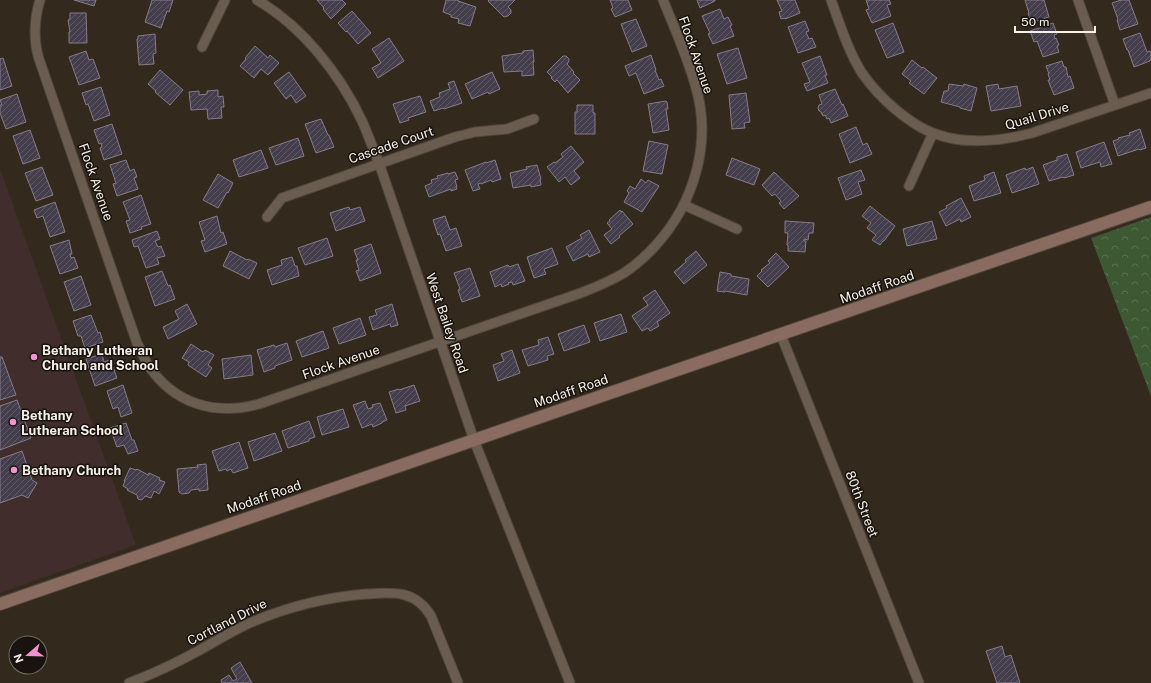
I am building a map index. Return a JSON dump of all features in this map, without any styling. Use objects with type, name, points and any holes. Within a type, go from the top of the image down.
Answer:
[{"type":"street","name":"Flock Avenue","points":[[40,0],[36,12],[35,30],[35,41],[39,59],[137,343],[148,365],[157,377],[176,394],[190,401],[216,409],[249,407],[578,294],[604,284],[625,272],[645,257],[666,234],[684,205],[699,162],[702,139],[701,114],[697,88],[663,0]]},
{"type":"street","points":[[202,47],[225,0]]},
{"type":"street","name":"West Bailey Road","points":[[257,0],[300,34],[325,61],[353,102],[367,132],[474,440],[570,683]]},
{"type":"street","name":"Quail Drive","points":[[831,0],[852,54],[872,87],[886,102],[906,119],[921,128],[949,138],[980,141],[1001,140],[1032,133],[1151,93]]},
{"type":"street","points":[[1078,0],[1114,105]]},
{"type":"street","name":"Cascade Court","points":[[267,217],[282,198],[465,134],[507,129],[534,119]]},
{"type":"street","points":[[909,186],[933,133]]},
{"type":"street","points":[[684,205],[738,229]]},
{"type":"street","name":"Modaff Road","points":[[0,604],[1151,207]]},
{"type":"street","name":"80th Street","points":[[781,335],[919,683]]},
{"type":"street","name":"Cortland Drive","points":[[129,683],[172,664],[251,622],[280,611],[325,598],[390,592],[412,597],[423,604],[431,616],[458,683]]},
{"type":"shaded area","name":"Bethany Lutheran Church and School","points":[[0,169],[136,545],[0,593]]},
{"type":"green space","points":[[1151,217],[1151,396],[1091,238]]},
{"type":"building","points":[[74,0],[96,0],[94,6]]},
{"type":"building","points":[[152,0],[173,0],[161,28],[145,22]]},
{"type":"building","points":[[317,0],[342,0],[346,4],[331,19]]},
{"type":"building","points":[[446,0],[458,0],[476,7],[470,26],[458,23],[459,19],[451,17],[451,15],[443,12]]},
{"type":"building","points":[[515,0],[508,7],[511,10],[511,13],[504,17],[488,1]]},
{"type":"building","points":[[610,0],[628,0],[632,10],[615,17],[611,9],[613,8]]},
{"type":"building","points":[[697,0],[715,0],[715,1],[700,8]]},
{"type":"building","points":[[777,0],[795,0],[800,13],[785,19],[781,19],[779,12],[782,11]]},
{"type":"building","points":[[866,0],[889,0],[891,4],[887,5],[891,16],[872,23],[866,10],[869,9]]},
{"type":"building","points":[[1025,0],[1044,0],[1049,17],[1031,23]]},
{"type":"building","points":[[1121,0],[1129,0],[1138,24],[1120,30],[1118,19],[1112,3]]},
{"type":"building","points":[[720,9],[724,19],[728,17],[732,25],[730,26],[734,36],[713,44],[708,34],[710,33],[702,16]]},
{"type":"building","points":[[352,11],[371,33],[358,44],[338,23]]},
{"type":"building","points":[[70,13],[86,13],[87,43],[69,43],[70,32],[68,20],[70,19]]},
{"type":"building","points":[[636,19],[647,46],[632,52],[621,24]]},
{"type":"building","points":[[805,21],[809,31],[806,32],[809,39],[812,38],[816,47],[798,53],[788,27]]},
{"type":"building","points":[[893,23],[904,52],[887,58],[875,30]]},
{"type":"building","points":[[1053,23],[1057,34],[1054,35],[1059,45],[1057,46],[1059,52],[1043,57],[1037,41],[1034,42],[1030,31]]},
{"type":"building","points":[[1140,33],[1147,52],[1151,51],[1151,60],[1134,67],[1123,39]]},
{"type":"building","points":[[155,34],[156,53],[153,54],[154,64],[139,65],[138,36]]},
{"type":"building","points":[[389,38],[404,61],[378,78],[372,68],[381,63],[372,49]]},
{"type":"building","points":[[255,46],[268,58],[270,55],[279,63],[268,75],[261,69],[254,78],[240,66]]},
{"type":"building","points":[[738,48],[747,78],[727,84],[717,54]]},
{"type":"building","points":[[533,50],[534,75],[522,76],[522,71],[504,72],[502,56]]},
{"type":"building","points":[[86,51],[89,60],[93,59],[100,78],[79,85],[69,57]]},
{"type":"building","points":[[651,55],[659,80],[661,79],[664,86],[644,94],[636,73],[629,76],[625,66]]},
{"type":"building","points":[[563,56],[566,56],[569,59],[567,64],[580,80],[568,93],[557,80],[555,82],[551,78],[552,77],[547,72]]},
{"type":"building","points":[[820,56],[827,75],[825,76],[828,83],[807,91],[804,84],[810,82],[802,63]]},
{"type":"building","points":[[3,58],[12,86],[0,90],[0,59]]},
{"type":"building","points":[[912,60],[937,78],[924,94],[909,83],[911,81],[902,74]]},
{"type":"building","points":[[1062,61],[1064,67],[1066,67],[1068,77],[1070,76],[1074,88],[1054,95],[1048,80],[1050,80],[1046,66]]},
{"type":"building","points":[[160,70],[183,90],[170,105],[148,84]]},
{"type":"building","points":[[289,72],[306,96],[296,103],[291,95],[286,99],[274,83]]},
{"type":"building","points":[[492,72],[500,89],[489,94],[488,92],[472,99],[465,84]]},
{"type":"building","points":[[454,81],[462,103],[434,111],[430,101],[440,97],[439,93],[450,89],[448,83]]},
{"type":"building","points":[[949,84],[963,86],[964,84],[977,88],[971,111],[941,102],[944,91],[948,91]]},
{"type":"building","points":[[998,84],[999,89],[1017,86],[1021,106],[991,111],[986,86]]},
{"type":"building","points":[[101,87],[110,115],[94,121],[82,93]]},
{"type":"building","points":[[835,89],[848,116],[831,123],[829,118],[827,119],[825,115],[823,116],[819,111],[819,105],[822,104],[819,95]]},
{"type":"building","points":[[218,90],[218,97],[223,96],[224,107],[221,107],[222,118],[208,119],[207,109],[191,110],[189,92],[199,91],[199,95],[207,94],[207,91]]},
{"type":"building","points":[[746,93],[750,122],[744,123],[745,128],[732,129],[729,95]]},
{"type":"building","points":[[17,94],[26,122],[6,129],[0,113],[0,105],[2,105],[0,100]]},
{"type":"building","points":[[420,96],[426,112],[408,118],[409,120],[400,123],[393,104]]},
{"type":"building","points":[[666,101],[669,130],[653,133],[648,104]]},
{"type":"building","points":[[577,105],[593,105],[593,113],[595,113],[595,134],[575,134],[575,112],[577,112]]},
{"type":"building","points":[[321,119],[334,147],[316,153],[305,124]]},
{"type":"building","points":[[112,124],[122,154],[104,160],[100,148],[102,147],[101,143],[99,144],[94,130]]},
{"type":"building","points":[[856,127],[863,145],[867,143],[872,154],[850,163],[839,134]]},
{"type":"building","points":[[1140,129],[1146,148],[1118,156],[1113,141],[1130,135],[1129,133]]},
{"type":"building","points":[[30,130],[40,158],[23,164],[13,136]]},
{"type":"building","points":[[298,138],[304,156],[276,165],[269,148]]},
{"type":"building","points":[[649,141],[668,145],[662,174],[643,171]]},
{"type":"building","points":[[1104,142],[1112,164],[1101,167],[1100,162],[1081,168],[1076,152]]},
{"type":"building","points":[[571,146],[584,162],[574,171],[580,178],[571,185],[565,177],[559,182],[547,167],[563,157],[561,154]]},
{"type":"building","points":[[261,150],[268,168],[239,177],[233,160]]},
{"type":"building","points":[[1067,154],[1074,175],[1049,181],[1043,165],[1057,160],[1057,157]]},
{"type":"building","points":[[732,158],[760,169],[754,185],[726,175]]},
{"type":"building","points":[[126,160],[130,171],[134,169],[137,177],[134,178],[138,189],[117,196],[113,184],[116,183],[110,165]]},
{"type":"building","points":[[495,160],[501,179],[478,184],[480,189],[473,191],[465,170]]},
{"type":"building","points":[[537,165],[541,185],[513,188],[510,173],[527,169],[526,167]]},
{"type":"building","points":[[42,167],[53,195],[36,201],[25,173]]},
{"type":"building","points":[[1033,167],[1039,184],[1012,193],[1006,175],[1025,168],[1026,170]]},
{"type":"building","points":[[861,170],[865,180],[858,182],[862,194],[846,200],[838,178]]},
{"type":"building","points":[[455,172],[458,179],[455,180],[457,189],[451,191],[451,189],[429,197],[425,186],[432,183],[431,180],[438,178],[437,176]]},
{"type":"building","points":[[774,172],[799,196],[784,209],[779,203],[781,201],[775,194],[772,196],[762,185]]},
{"type":"building","points":[[994,172],[1001,193],[974,201],[969,186],[985,180],[984,176]]},
{"type":"building","points":[[218,174],[233,183],[218,208],[203,200]]},
{"type":"building","points":[[641,179],[646,183],[648,180],[659,186],[642,212],[624,202],[629,193],[627,191],[630,186],[635,189]]},
{"type":"building","points":[[141,195],[151,224],[130,233],[126,221],[130,220],[123,202]]},
{"type":"building","points":[[961,198],[971,217],[961,222],[960,219],[946,226],[939,212],[947,208],[946,206]]},
{"type":"building","points":[[55,202],[65,232],[50,237],[43,216],[37,218],[34,210]]},
{"type":"building","points":[[870,206],[895,226],[880,245],[872,240],[876,235],[867,228],[871,223],[862,216]]},
{"type":"building","points":[[349,207],[350,210],[360,207],[365,221],[336,231],[330,213]]},
{"type":"building","points":[[620,210],[633,224],[611,244],[604,235],[612,229],[607,223]]},
{"type":"building","points":[[217,216],[221,233],[223,232],[227,244],[205,252],[201,241],[205,240],[199,222]]},
{"type":"building","points":[[445,216],[450,230],[456,228],[462,246],[446,251],[433,220]]},
{"type":"building","points":[[785,221],[814,223],[813,233],[809,233],[808,240],[804,239],[804,241],[806,241],[805,252],[788,251],[788,233],[785,233]]},
{"type":"building","points":[[932,221],[937,239],[907,246],[903,229]]},
{"type":"building","points":[[589,230],[600,252],[589,257],[588,254],[573,261],[566,247],[582,238],[580,235]]},
{"type":"building","points":[[157,231],[160,239],[155,241],[158,247],[161,246],[165,256],[157,258],[159,264],[146,268],[138,246],[134,247],[132,240]]},
{"type":"building","points":[[327,238],[333,256],[305,265],[298,248]]},
{"type":"building","points":[[69,240],[72,254],[70,254],[71,258],[74,257],[78,268],[60,274],[50,246]]},
{"type":"building","points":[[371,244],[381,273],[360,281],[356,271],[359,270],[356,260],[358,260],[354,250]]},
{"type":"building","points":[[552,248],[558,264],[544,269],[546,274],[534,278],[527,257]]},
{"type":"building","points":[[230,251],[247,260],[248,259],[257,263],[249,279],[223,266]]},
{"type":"building","points":[[696,251],[707,265],[684,284],[674,272]]},
{"type":"building","points":[[776,253],[789,267],[768,287],[757,276],[762,271],[761,270],[770,263],[768,261]]},
{"type":"building","points":[[292,257],[295,266],[297,266],[299,276],[272,285],[267,270],[282,265],[281,260]]},
{"type":"building","points":[[518,264],[525,281],[513,285],[512,282],[508,283],[509,284],[502,287],[501,284],[495,287],[490,272],[508,265],[509,267]]},
{"type":"building","points":[[470,268],[480,296],[462,302],[458,290],[460,289],[454,273]]},
{"type":"building","points":[[162,271],[168,286],[170,285],[175,299],[155,306],[145,277]]},
{"type":"building","points":[[720,272],[731,274],[731,276],[749,279],[747,295],[717,291]]},
{"type":"building","points":[[81,276],[91,305],[74,311],[64,282]]},
{"type":"building","points":[[655,290],[670,313],[657,322],[659,326],[650,331],[648,328],[642,331],[632,316],[648,305],[643,298]]},
{"type":"building","points":[[187,304],[197,324],[168,339],[163,327],[179,319],[175,311]]},
{"type":"building","points":[[392,304],[398,325],[391,327],[390,324],[373,330],[369,317],[377,315],[375,310]]},
{"type":"building","points":[[621,314],[627,332],[600,341],[594,323]]},
{"type":"building","points":[[91,315],[98,333],[100,332],[103,342],[85,348],[81,336],[78,336],[73,321]]},
{"type":"building","points":[[360,318],[366,335],[339,344],[333,328]]},
{"type":"building","points":[[584,325],[590,342],[564,351],[558,334]]},
{"type":"building","points":[[323,331],[329,348],[302,357],[296,341]]},
{"type":"building","points":[[548,337],[554,354],[547,356],[548,360],[528,366],[522,350],[539,345],[538,340]]},
{"type":"building","points":[[287,343],[292,360],[264,372],[257,350]]},
{"type":"building","points":[[191,344],[203,352],[205,350],[214,355],[208,365],[212,368],[206,377],[188,365],[189,362],[182,358]]},
{"type":"building","points":[[512,350],[520,373],[498,381],[493,365],[504,361],[501,354]]},
{"type":"building","points":[[102,354],[104,362],[109,360],[117,378],[95,386],[86,359]]},
{"type":"building","points":[[251,355],[253,375],[224,379],[222,359]]},
{"type":"building","name":"Bethany Lutheran School","points":[[0,357],[2,357],[16,395],[0,400]]},
{"type":"building","points":[[123,385],[132,413],[121,417],[118,407],[113,409],[107,391]]},
{"type":"building","points":[[414,385],[420,401],[405,406],[406,410],[396,413],[389,392]]},
{"type":"building","name":"Bethany Lutheran School","points":[[17,400],[31,438],[0,450],[0,406]]},
{"type":"building","points":[[365,401],[368,409],[373,407],[372,405],[380,403],[387,420],[373,427],[372,424],[362,428],[353,405]]},
{"type":"building","points":[[343,409],[349,427],[322,435],[317,417]]},
{"type":"building","points":[[309,421],[315,437],[309,439],[309,441],[288,448],[282,431]]},
{"type":"building","points":[[126,423],[138,451],[128,454],[124,445],[117,447],[110,428]]},
{"type":"building","points":[[275,433],[282,451],[254,461],[248,442]]},
{"type":"building","points":[[239,442],[248,468],[233,473],[231,469],[227,471],[226,469],[219,471],[212,451]]},
{"type":"building","name":"Bethany Church","points":[[22,451],[32,480],[37,483],[28,498],[22,495],[0,503],[0,459]]},
{"type":"building","points":[[206,464],[208,490],[191,490],[189,493],[182,494],[179,492],[177,469],[198,467],[197,465]]},
{"type":"building","points":[[130,468],[137,469],[148,475],[149,473],[165,482],[159,494],[154,491],[151,498],[145,496],[141,500],[138,499],[137,495],[127,490],[128,489],[123,486]]},
{"type":"building","points":[[1002,646],[1005,657],[1011,655],[1020,683],[997,683],[986,651]]},
{"type":"building","points":[[240,662],[252,683],[222,683],[221,680],[229,675],[233,681],[237,679],[231,668]]},
{"type":"place","name":"Bethany Lutheran Church and School","points":[[34,357]]},
{"type":"place","name":"Bethany Lutheran School","points":[[13,422]]},
{"type":"place","name":"Bethany Church","points":[[14,470]]}]
